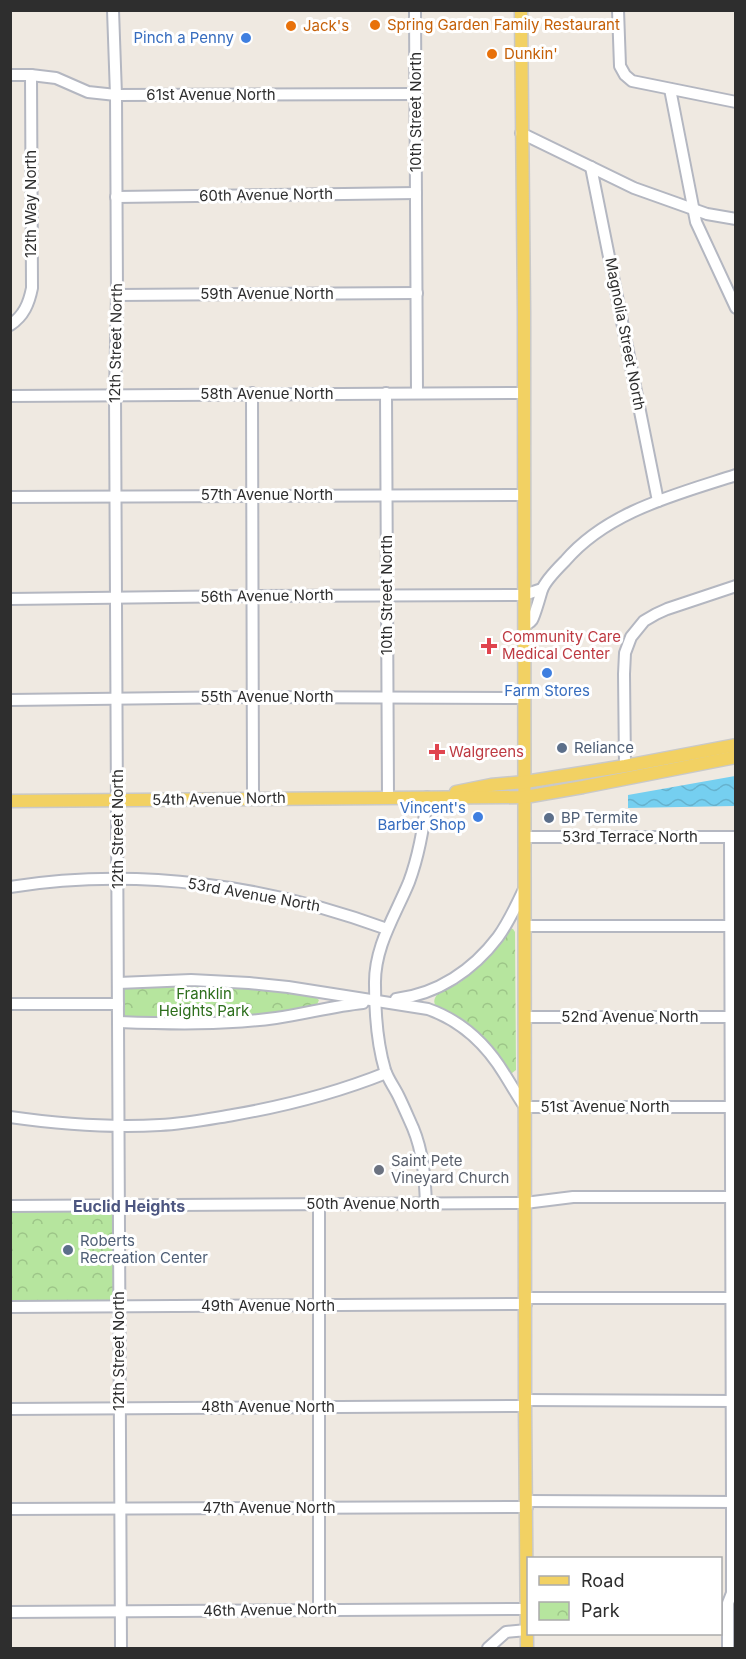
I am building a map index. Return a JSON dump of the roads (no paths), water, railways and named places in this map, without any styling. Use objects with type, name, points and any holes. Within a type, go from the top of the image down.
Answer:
[{"type":"main road","points":[[521,10],[524,393],[525,1403],[528,1557]]},
{"type":"main road","name":"54th Avenue North","points":[[427,798],[491,785],[525,782],[625,766],[732,744]]},
{"type":"main road","name":"54th Avenue North","points":[[10,801],[525,797],[735,758]]},
{"type":"main road","points":[[527,1630],[527,1648]]},
{"type":"street","name":"12th Street North","points":[[113,10],[116,95],[117,295],[115,394],[121,1648]]},
{"type":"street","name":"10th Street North","points":[[415,10],[417,393]]},
{"type":"street","points":[[618,10],[618,56],[625,75],[632,81],[735,102]]},
{"type":"street","name":"61st Avenue North","points":[[10,75],[56,78],[88,92],[116,95],[416,94]]},
{"type":"street","name":"12th Way North","points":[[10,325],[23,313],[29,302],[32,288],[31,75]]},
{"type":"street","points":[[670,89],[696,222],[735,308]]},
{"type":"street","points":[[521,133],[639,190],[719,217],[735,219]]},
{"type":"street","name":"Magnolia Street North","points":[[591,167],[658,501]]},
{"type":"street","name":"60th Avenue North","points":[[116,197],[416,193]]},
{"type":"street","name":"59th Avenue North","points":[[117,295],[417,293]]},
{"type":"street","points":[[252,393],[253,798]]},
{"type":"street","name":"10th Street North","points":[[386,393],[388,798]]},
{"type":"street","name":"58th Avenue North","points":[[10,396],[524,393]]},
{"type":"street","points":[[524,626],[532,620],[542,595],[542,589],[567,558],[604,526],[658,501],[735,475]]},
{"type":"street","name":"57th Avenue North","points":[[10,497],[524,495]]},
{"type":"street","points":[[625,766],[624,674],[625,653],[631,637],[644,621],[656,614],[735,586]]},
{"type":"street","name":"56th Avenue North","points":[[10,599],[524,595],[542,589]]},
{"type":"street","name":"55th Avenue North","points":[[10,700],[253,697],[524,698]]},
{"type":"street","points":[[426,1204],[425,1175],[417,1140],[386,1073],[380,1052],[374,982],[387,929],[416,862],[427,798]]},
{"type":"street","name":"53rd Terrace North","points":[[525,837],[733,837]]},
{"type":"street","points":[[728,1648],[728,1603],[732,1593],[734,1502],[733,837]]},
{"type":"street","name":"53rd Avenue North","points":[[10,887],[118,880],[179,881],[252,891],[329,909],[387,929]]},
{"type":"street","points":[[118,1022],[178,1024],[239,1022],[297,1015],[345,1005],[408,998],[425,993],[451,981],[471,966],[499,936],[525,887]]},
{"type":"street","points":[[525,926],[733,926]]},
{"type":"street","points":[[118,983],[222,981],[288,987],[375,1001]]},
{"type":"street","name":"51st Avenue North","points":[[375,1001],[428,1009],[462,1026],[494,1058],[525,1107],[733,1107]]},
{"type":"street","points":[[10,1004],[118,1004]]},
{"type":"street","name":"52nd Avenue North","points":[[525,1017],[733,1017]]},
{"type":"street","points":[[10,1117],[118,1126],[197,1121],[308,1100],[352,1087],[386,1073]]},
{"type":"street","name":"50th Avenue North","points":[[10,1206],[525,1203],[573,1197],[734,1197]]},
{"type":"street","points":[[319,1204],[319,1609]]},
{"type":"street","name":"49th Avenue North","points":[[10,1307],[319,1306],[733,1298]]},
{"type":"street","name":"48th Avenue North","points":[[10,1409],[733,1401]]},
{"type":"street","name":"47th Avenue North","points":[[10,1509],[319,1508],[734,1502]]},
{"type":"street","name":"46th Avenue North","points":[[10,1612],[527,1609]]},
{"type":"street","points":[[488,1648],[506,1632],[527,1630]]},
{"type":"water","points":[[735,776],[735,806],[628,808],[628,795]]},
{"type":"place","name":"Spring Garden Family Restaurant","points":[[375,25]]},
{"type":"place","name":"Jack's","points":[[291,26]]},
{"type":"place","name":"Pinch a Penny","points":[[246,38]]},
{"type":"place","name":"Dunkin'","points":[[492,54]]},
{"type":"place","name":"Community Care Medical Center","points":[[489,646]]},
{"type":"place","name":"Farm Stores","points":[[547,673]]},
{"type":"place","name":"Reliance","points":[[562,748]]},
{"type":"place","name":"Walgreens","points":[[437,752]]},
{"type":"place","name":"Vincent's Barber Shop","points":[[478,817]]},
{"type":"place","name":"BP Termite","points":[[549,818]]},
{"type":"place","name":"Saint Pete Vineyard Church","points":[[379,1170]]},
{"type":"place","name":"Roberts Recreation Center","points":[[68,1250]]},
{"type":"district","name":"Euclid Heights","points":[[129,1206]]},
{"type":"park label","name":"Franklin Heights Park","points":[[204,1002]]}]
